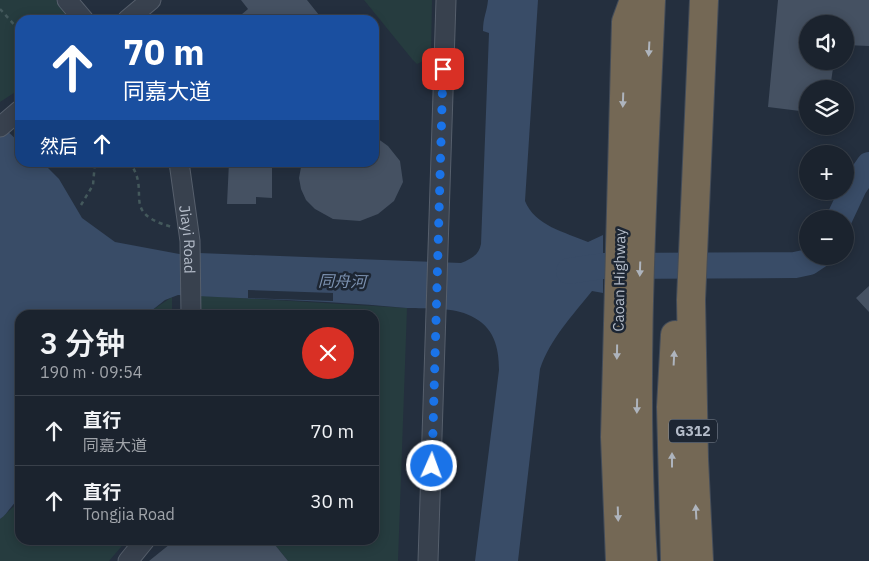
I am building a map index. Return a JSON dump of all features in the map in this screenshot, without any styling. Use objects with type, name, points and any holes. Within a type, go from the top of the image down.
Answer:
[{"type":"highway","name":"Caoan Highway","points":[[634,0],[626,22],[630,231],[629,304],[637,412],[643,561]]},
{"type":"highway","name":"Caoan Highway","points":[[630,231],[652,0]]},
{"type":"highway","name":"G312","points":[[687,0],[684,303],[699,561]]},
{"type":"highway","name":"G312","points":[[686,233],[704,0]]},
{"type":"highway","name":"G312","points":[[674,561],[671,407],[684,303]]},
{"type":"highway","name":"Caoan Highway","points":[[620,561],[615,437],[629,304]]},
{"type":"street","points":[[67,0],[80,15]]},
{"type":"street","points":[[133,15],[151,0]]},
{"type":"street","points":[[428,561],[446,0]]},
{"type":"street","points":[[0,127],[15,114]]},
{"type":"street","name":"Jiayi Road","points":[[180,167],[189,236],[191,308]]},
{"type":"street","points":[[128,561],[140,545]]},
{"type":"path","points":[[0,9],[15,26]]},
{"type":"path","points":[[81,204],[93,185],[95,167]]},
{"type":"path","points":[[132,167],[138,180],[137,194],[140,206],[148,218],[189,236]]},
{"type":"green space","points":[[0,0],[56,0],[68,15],[15,15],[15,92],[0,102]]},
{"type":"green space","points":[[364,0],[432,0],[431,54],[429,58],[417,64],[379,18],[379,15],[376,15]]},
{"type":"green space","points":[[191,295],[407,308],[398,561],[288,561],[275,545],[379,545],[379,310],[191,310]]},
{"type":"green space","points":[[172,297],[172,310],[152,310]]},
{"type":"green space","points":[[15,506],[15,545],[123,545],[109,561],[0,561],[0,519]]},
{"type":"water","name":"同舟河","points":[[488,0],[538,0],[525,201],[536,217],[561,231],[588,242],[603,235],[603,293],[592,291],[556,337],[540,369],[518,561],[475,561],[499,370],[498,353],[494,339],[485,326],[471,316],[456,311],[440,309],[178,295],[165,300],[152,310],[15,310],[15,503],[0,519],[0,124],[15,138],[15,167],[47,167],[59,179],[82,218],[115,242],[190,256],[199,253],[461,263],[474,256],[481,244],[489,33],[483,31]]},
{"type":"pier","points":[[248,290],[333,293],[333,301],[248,298]]},
{"type":"building","points":[[241,0],[307,0],[319,15],[241,15],[248,9]]},
{"type":"building","points":[[778,0],[869,0],[869,46],[854,45],[854,15],[799,15],[799,70],[833,70],[831,80],[799,80],[799,111],[768,107]]},
{"type":"building","points":[[379,140],[388,146],[400,161],[403,182],[394,201],[378,214],[360,221],[333,219],[315,209],[306,200],[299,178],[301,167],[379,167]]},
{"type":"building","points":[[229,167],[272,167],[272,198],[256,197],[256,204],[227,204]]},
{"type":"building","points":[[869,286],[869,312],[856,298]]},
{"type":"building","points":[[169,545],[275,545],[288,561],[149,561]]},
{"type":"waterway","points":[[843,210],[854,187],[869,165]]},
{"type":"waterway","points":[[569,271],[603,266],[799,264]]},
{"type":"route","points":[[432,466],[443,69]]}]
